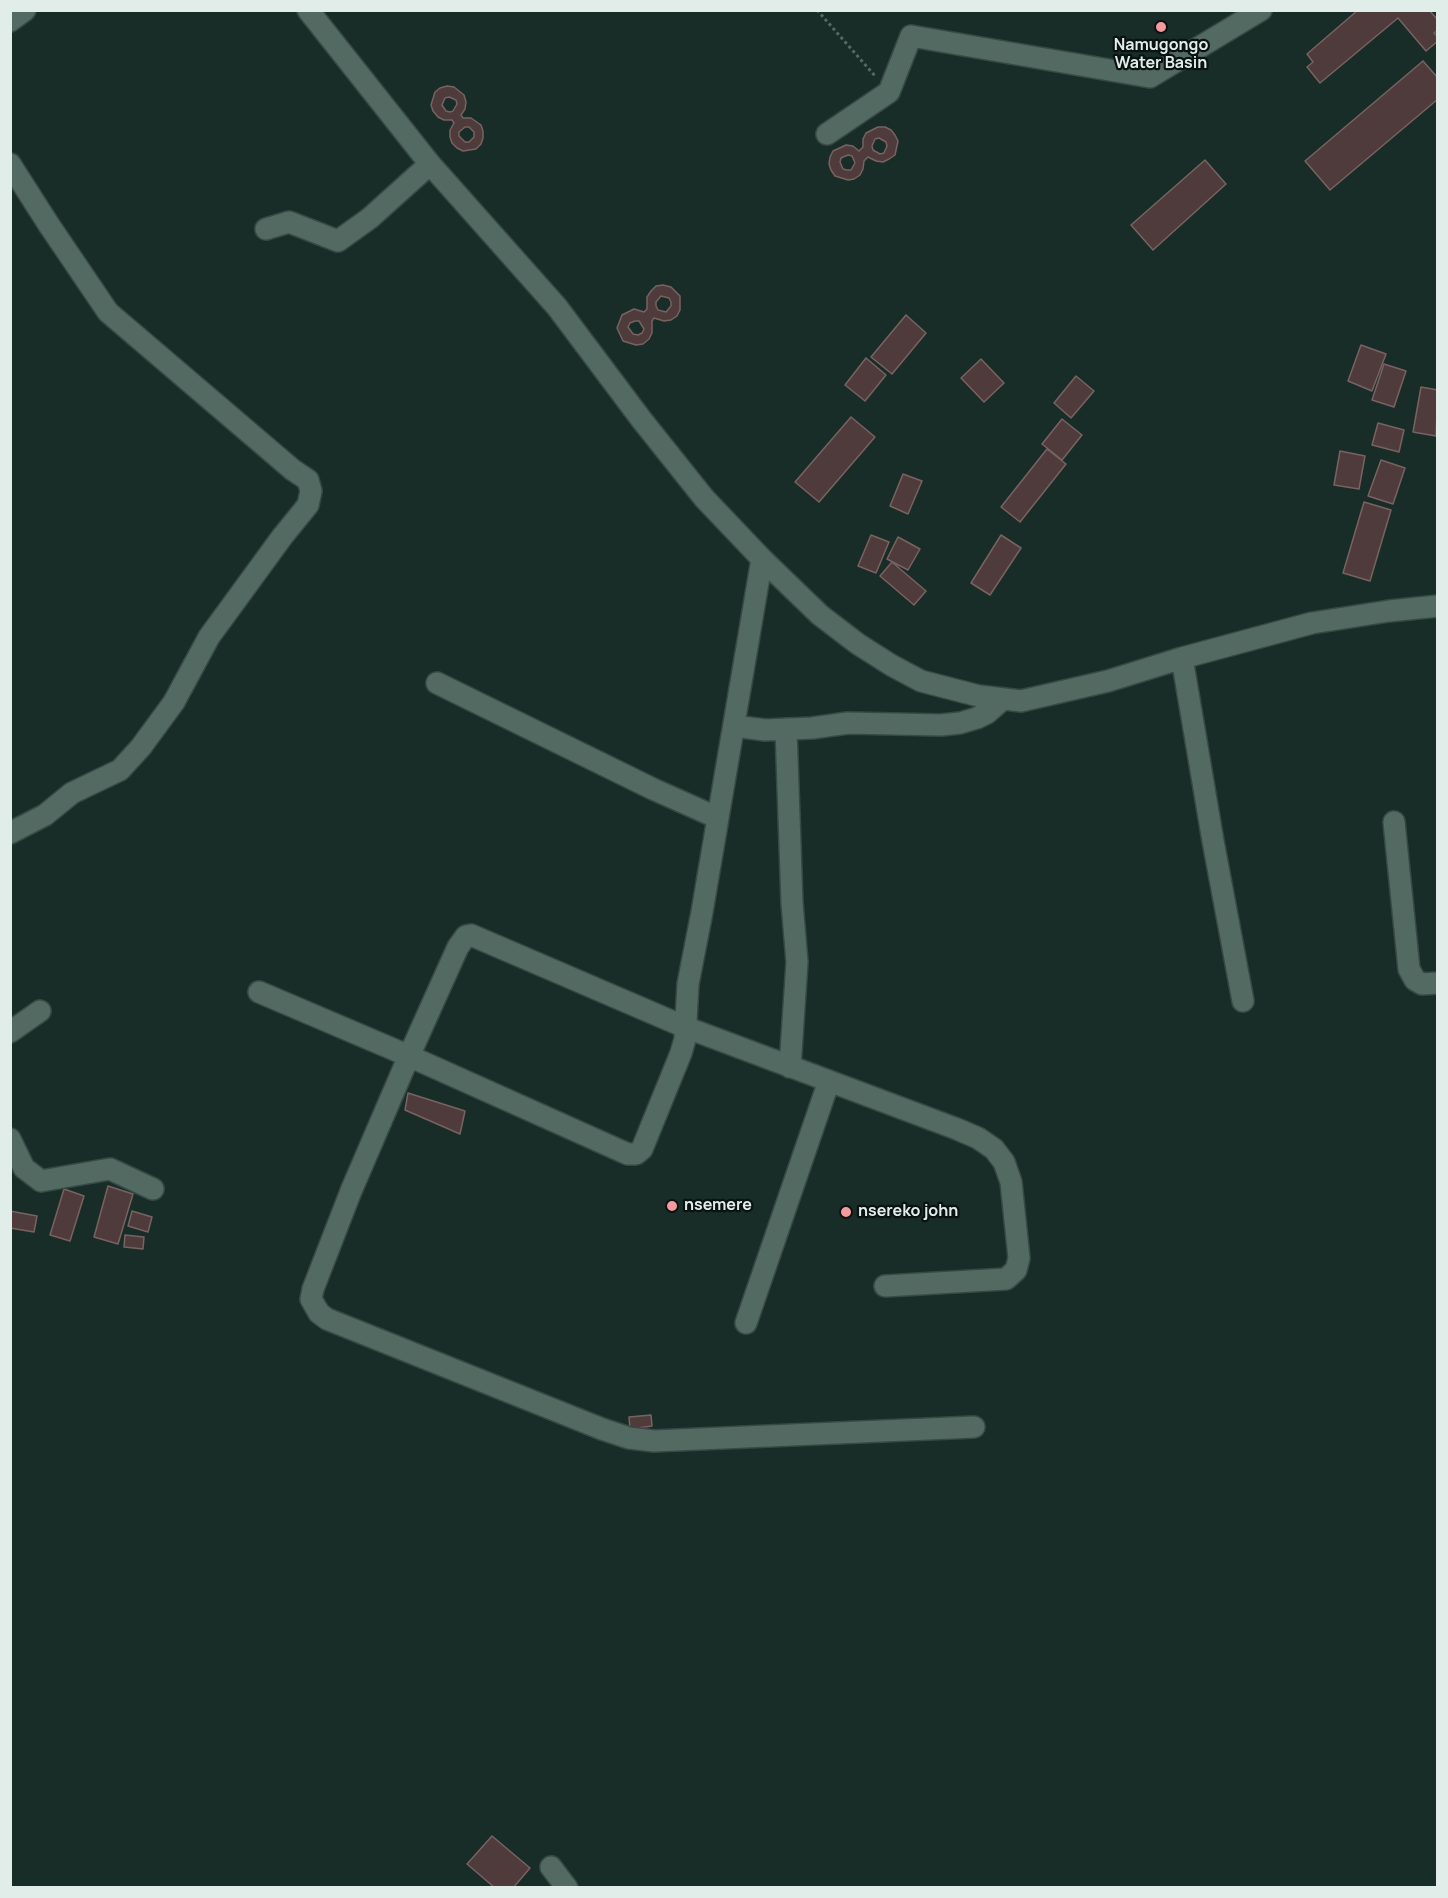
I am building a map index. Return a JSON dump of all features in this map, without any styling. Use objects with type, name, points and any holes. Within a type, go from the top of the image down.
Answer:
[{"type":"street","points":[[10,21],[25,10]]},
{"type":"street","points":[[308,10],[430,164],[557,307],[704,498],[820,615],[858,644],[921,681],[979,696],[1021,701],[1108,681],[1182,658],[1312,623],[1437,606]]},
{"type":"street","points":[[827,134],[889,92],[911,36],[1150,77],[1261,10]]},
{"type":"street","points":[[10,164],[108,312],[293,470],[308,480],[311,491],[308,505],[209,637],[174,702],[141,747],[120,770],[72,793],[45,815],[10,833]]},
{"type":"street","points":[[266,229],[289,222],[338,241],[370,218],[430,164]]},
{"type":"street","points":[[259,992],[628,1154],[636,1154],[642,1149],[685,1039],[688,984],[762,559]]},
{"type":"street","points":[[1182,658],[1243,1001]]},
{"type":"street","points":[[436,683],[653,789],[718,818]]},
{"type":"street","points":[[734,726],[765,730],[812,728],[848,723],[917,726],[960,723],[987,713],[1004,699]]},
{"type":"street","points":[[786,729],[796,962],[790,1067]]},
{"type":"street","points":[[1394,822],[1409,969],[1415,980],[1422,984],[1437,983]]},
{"type":"street","points":[[885,1286],[1006,1279],[1012,1276],[1019,1258],[1011,1182],[1004,1162],[994,1149],[978,1138],[685,1027],[471,935],[466,936],[458,946],[409,1056],[351,1191],[311,1299],[314,1308],[327,1319],[629,1438],[654,1441],[974,1427]]},
{"type":"street","points":[[10,1032],[40,1011]]},
{"type":"street","points":[[746,1323],[829,1082]]},
{"type":"street","points":[[10,1139],[24,1168],[41,1182],[110,1169],[153,1189]]},
{"type":"street","points":[[551,1867],[567,1887]]},
{"type":"path","points":[[817,10],[889,92]]},
{"type":"building","points":[[1358,10],[1429,10],[1438,20],[1438,30],[1434,33],[1438,41],[1426,51],[1398,18],[1320,83],[1307,67],[1313,62],[1307,54]]},
{"type":"building","points":[[1423,61],[1438,78],[1438,99],[1330,190],[1305,161]]},
{"type":"building","points":[[454,87],[464,95],[465,109],[461,115],[481,125],[483,131],[481,144],[476,149],[463,151],[457,148],[450,137],[450,130],[454,123],[452,120],[438,117],[433,111],[431,105],[435,92],[440,88]],"holes":[[[445,98],[456,100],[457,104],[450,112],[446,111],[442,105]],[[469,127],[474,132],[474,137],[469,142],[465,142],[459,136],[459,132]]]},
{"type":"building","points":[[878,127],[891,130],[898,141],[895,155],[883,162],[868,157],[864,161],[860,175],[854,179],[848,180],[835,176],[829,164],[833,151],[846,145],[853,146],[859,151],[863,147],[866,133]],"holes":[[[879,138],[886,142],[887,146],[884,153],[880,154],[873,150],[872,146],[875,139]],[[852,156],[855,163],[851,170],[843,169],[840,162],[841,158]]]},
{"type":"building","points":[[1205,160],[1226,184],[1153,250],[1131,225]]},
{"type":"building","points":[[656,286],[671,287],[680,296],[680,310],[677,316],[664,321],[654,318],[652,333],[643,344],[636,345],[623,341],[617,328],[622,315],[634,309],[644,312],[647,309],[647,297]],"holes":[[[661,296],[669,298],[671,302],[666,312],[658,310],[656,306]],[[635,321],[639,321],[644,329],[638,335],[633,334],[628,327]]]},
{"type":"building","points":[[906,315],[926,333],[892,374],[871,357]]},
{"type":"building","points":[[1361,345],[1386,354],[1372,391],[1348,381]]},
{"type":"building","points":[[866,358],[886,375],[865,401],[845,385]]},
{"type":"building","points":[[981,359],[1004,383],[984,402],[961,378]]},
{"type":"building","points":[[1384,364],[1406,371],[1394,407],[1372,400]]},
{"type":"building","points":[[1076,376],[1094,391],[1071,418],[1054,403]]},
{"type":"building","points":[[1421,387],[1438,390],[1436,436],[1413,432]]},
{"type":"building","points":[[851,417],[875,437],[819,502],[795,482]]},
{"type":"building","points":[[1062,419],[1082,435],[1062,460],[1042,444]]},
{"type":"building","points":[[1378,423],[1404,430],[1399,452],[1372,445]]},
{"type":"building","points":[[1047,449],[1066,464],[1020,522],[1001,507]]},
{"type":"building","points":[[1340,451],[1365,456],[1359,489],[1334,485]]},
{"type":"building","points":[[1381,460],[1405,468],[1393,504],[1368,496]]},
{"type":"building","points":[[903,474],[922,481],[908,514],[890,506]]},
{"type":"building","points":[[1364,502],[1391,510],[1370,581],[1343,573]]},
{"type":"building","points":[[871,535],[889,542],[876,573],[858,566]]},
{"type":"building","points":[[1001,535],[1021,548],[990,595],[971,583]]},
{"type":"building","points":[[898,537],[920,549],[908,570],[887,559]]},
{"type":"building","points":[[892,562],[926,591],[914,605],[880,576]]},
{"type":"building","points":[[408,1093],[465,1111],[460,1134],[405,1110]]},
{"type":"building","points":[[108,1186],[133,1194],[118,1244],[94,1237]]},
{"type":"building","points":[[64,1189],[84,1196],[70,1241],[50,1235]]},
{"type":"building","points":[[10,1211],[37,1216],[34,1232],[10,1228]]},
{"type":"building","points":[[132,1211],[152,1217],[148,1232],[128,1226]]},
{"type":"building","points":[[125,1235],[144,1237],[143,1249],[124,1247]]},
{"type":"building","points":[[651,1415],[652,1426],[630,1429],[629,1417]]},
{"type":"building","points":[[492,1836],[530,1868],[513,1888],[495,1888],[467,1864]]},
{"type":"place","name":"Namugongo Water Basin","points":[[1161,27]]},
{"type":"place","name":"nsemere","points":[[672,1206]]},
{"type":"place","name":"nsereko john","points":[[846,1212]]}]
